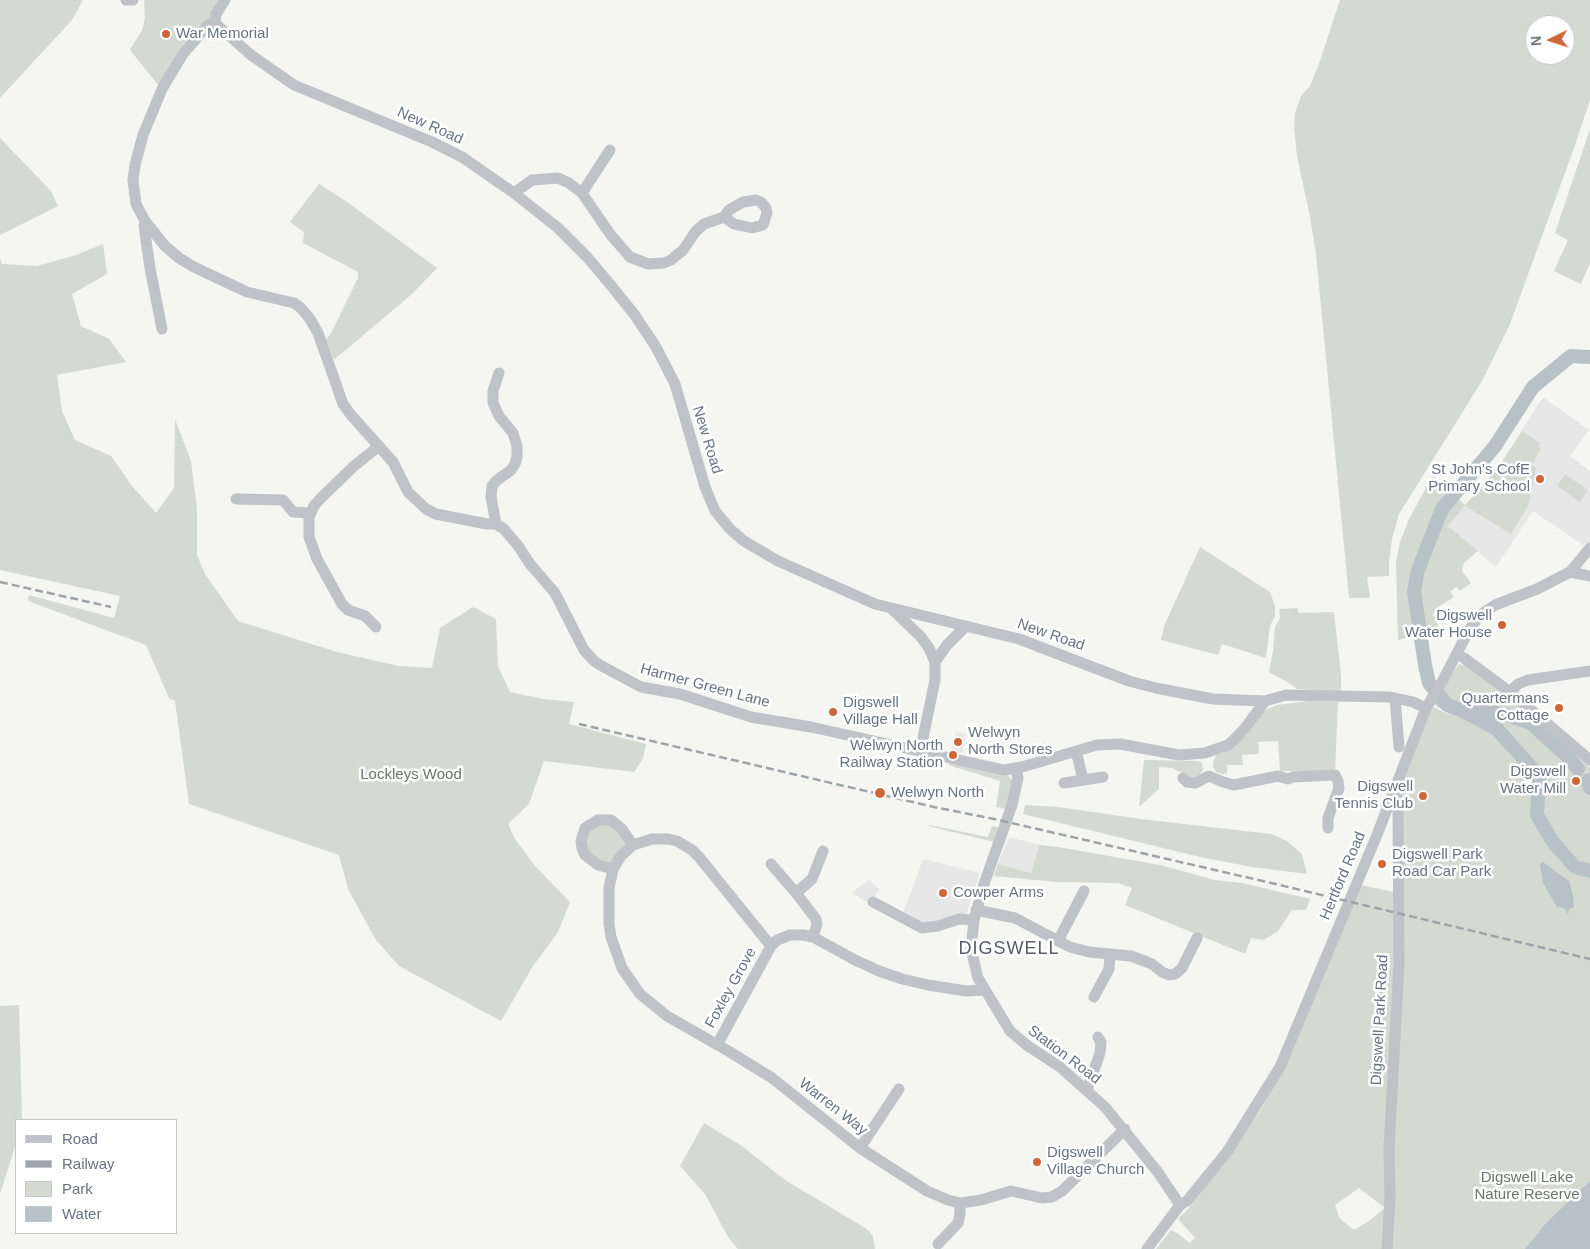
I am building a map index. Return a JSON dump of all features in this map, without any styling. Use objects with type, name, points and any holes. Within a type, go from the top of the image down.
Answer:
[{"type":"street","points":[[126,0],[133,0]]},
{"type":"street","points":[[225,0],[216,14],[215,23],[208,25],[182,54],[162,89],[141,141],[135,165],[133,186],[136,204],[145,221],[165,246],[179,258],[194,267],[247,292],[294,303],[301,308],[310,319],[318,334],[343,404],[393,462],[408,492],[426,509],[436,514],[450,518],[496,524],[491,497],[492,486],[511,470],[517,457],[517,446],[513,433],[499,416],[493,402],[493,391],[499,373]]},
{"type":"street","name":"New Road","points":[[215,23],[251,55],[294,85],[432,142],[462,157],[514,193],[558,228],[587,257],[634,314],[656,347],[675,384],[705,486],[715,510],[744,541],[770,557],[876,604],[1019,639],[1129,680],[1156,688],[1213,699],[1265,701]]},
{"type":"street","points":[[582,193],[610,150]]},
{"type":"street","points":[[514,193],[532,180],[558,178],[569,183],[582,193],[610,234],[630,257],[648,264],[664,263],[671,260],[683,250],[696,231],[704,224],[724,217]]},
{"type":"street","points":[[145,221],[144,226],[150,268],[162,329]]},
{"type":"street","points":[[376,627],[365,616],[348,610],[342,604],[324,572],[309,537],[309,517],[320,499],[354,466],[379,446]]},
{"type":"street","points":[[236,499],[282,500],[293,512],[311,513]]},
{"type":"street","name":"Harmer Green Lane","points":[[496,524],[512,537],[530,564],[555,593],[584,650],[594,661],[641,687],[680,694],[751,717],[811,726],[1004,770],[1097,745],[1120,744],[1168,754],[1205,753],[1228,745],[1235,739],[1265,701]]},
{"type":"street","name":"Hertford Road","points":[[1148,1249],[1180,1205],[1186,1201],[1226,1152],[1280,1066],[1393,794],[1426,708],[1444,680],[1469,630],[1480,615],[1495,605],[1536,589],[1570,572],[1590,548]]},
{"type":"street","points":[[1570,572],[1590,576]]},
{"type":"street","points":[[890,608],[921,637],[929,648],[935,662],[936,680],[920,752]]},
{"type":"street","points":[[935,662],[946,645],[966,626]]},
{"type":"street","points":[[1464,658],[1510,692],[1590,760]]},
{"type":"street","points":[[1510,692],[1518,684],[1528,680],[1590,671]]},
{"type":"street","points":[[1265,701],[1292,694],[1395,698],[1413,702],[1426,708]]},
{"type":"street","points":[[1395,698],[1399,747]]},
{"type":"street","points":[[1076,751],[1082,779]]},
{"type":"street","points":[[1205,753],[1209,776]]},
{"type":"street","name":"Station Road","points":[[1016,768],[1018,778],[1012,805],[975,915],[972,939],[974,968],[984,990],[1010,1031],[1018,1039],[1060,1067],[1088,1090],[1125,1129],[1166,1182],[1180,1205]]},
{"type":"street","points":[[1183,778],[1187,782],[1195,783],[1209,776],[1234,785],[1278,776],[1288,779],[1293,777],[1334,775],[1338,781],[1339,788],[1328,818],[1328,828]]},
{"type":"street","points":[[1064,783],[1103,777]]},
{"type":"street","name":"Digswell Park Road","points":[[1387,1249],[1390,1198],[1389,1148],[1398,964],[1398,800],[1393,794]]},
{"type":"street","points":[[613,869],[598,865],[585,855],[582,848],[581,840],[585,828],[598,820],[611,820],[622,829],[633,845],[652,839],[668,839],[677,841],[692,850],[771,946],[777,940],[790,935],[813,937],[855,960],[902,979],[956,989],[984,990]]},
{"type":"street","name":"Warren Way","points":[[633,845],[621,856],[613,869],[609,888],[609,924],[622,968],[640,994],[667,1016],[772,1078],[860,1148],[927,1190],[948,1200],[960,1203],[981,1200],[1011,1191],[1042,1198],[1052,1196],[1062,1191],[1125,1129]]},
{"type":"street","points":[[796,893],[812,879],[823,851]]},
{"type":"street","points":[[771,864],[816,919],[817,924],[813,937]]},
{"type":"street","points":[[1058,941],[1084,891]]},
{"type":"street","points":[[873,902],[922,928],[938,926],[975,915],[1015,918],[1070,947],[1089,952],[1130,956],[1152,964],[1166,974],[1172,974],[1182,968],[1197,938]]},
{"type":"street","name":"Foxley Grove","points":[[717,1045],[771,946]]},
{"type":"street","points":[[1094,997],[1109,969],[1110,954]]},
{"type":"street","points":[[1088,1090],[1100,1053],[1101,1042],[1098,1037]]},
{"type":"street","points":[[860,1148],[899,1089]]},
{"type":"street","points":[[938,1244],[958,1223],[960,1203]]},
{"type":"shaded area","name":"St John's CofE Primary School","points":[[1543,397],[1589,430],[1570,456],[1590,471],[1590,542],[1586,547],[1533,511],[1496,567],[1448,526],[1496,471]]},
{"type":"shaded area","points":[[956,732],[966,734],[962,753],[952,750]]},
{"type":"shaded area","points":[[1009,837],[1039,845],[1031,873],[998,864]]},
{"type":"shaded area","points":[[923,859],[980,873],[966,915],[927,925],[903,912]]},
{"type":"shaded area","points":[[869,879],[879,889],[869,903],[852,893]]},
{"type":"green space","points":[[0,0],[83,0],[72,20],[0,98]]},
{"type":"green space","points":[[144,0],[225,0],[163,88],[158,85],[130,50],[143,28],[145,17]]},
{"type":"green space","points":[[1340,0],[1590,0],[1590,100],[1510,324],[1482,381],[1399,514],[1392,539],[1389,576],[1367,577],[1370,598],[1349,598],[1316,254],[1297,156],[1294,128],[1295,113],[1301,96],[1310,86]]},
{"type":"green space","points":[[1590,129],[1590,263],[1581,284],[1554,271],[1568,240],[1555,233]]},
{"type":"green space","points":[[0,138],[51,191],[58,206],[0,235]]},
{"type":"green space","points":[[319,184],[347,202],[437,268],[412,294],[334,360],[326,340],[358,278],[358,272],[303,243],[304,232],[290,222]]},
{"type":"green space","name":"Lockleys Wood","points":[[103,244],[107,274],[72,294],[81,326],[109,339],[126,362],[57,375],[62,411],[75,440],[111,456],[132,486],[156,513],[174,488],[175,419],[191,461],[197,508],[197,555],[205,574],[238,621],[337,652],[399,666],[432,668],[440,628],[473,607],[496,619],[498,666],[510,692],[543,699],[574,702],[569,724],[646,744],[643,758],[634,772],[544,761],[529,804],[508,824],[515,839],[536,867],[570,902],[558,932],[533,966],[501,1021],[399,966],[376,940],[348,889],[339,855],[189,804],[175,701],[169,698],[146,645],[28,601],[29,595],[114,618],[120,596],[0,570],[0,258],[2,264],[37,266],[76,255]]},
{"type":"green space","points":[[1522,431],[1540,443],[1538,447],[1541,449],[1532,464],[1536,468],[1529,504],[1511,534],[1465,506],[1448,526],[1478,551],[1464,563],[1462,571],[1471,583],[1460,591],[1456,587],[1450,592],[1454,597],[1438,607],[1439,609],[1432,614],[1437,620],[1438,629],[1398,640],[1396,562],[1400,542],[1409,519],[1428,484],[1433,476],[1465,505],[1496,471]]},
{"type":"green space","points":[[1565,474],[1588,490],[1580,502],[1557,486]]},
{"type":"green space","points":[[1200,547],[1270,592],[1275,606],[1275,616],[1270,626],[1266,658],[1222,644],[1218,655],[1161,640],[1164,626]]},
{"type":"green space","points":[[1298,608],[1298,613],[1334,612],[1341,692],[1297,689],[1269,672],[1275,627],[1280,618],[1279,609]]},
{"type":"green space","name":"Digswell Lake Nature Reserve","points":[[1459,664],[1471,667],[1510,695],[1560,743],[1590,767],[1590,1249],[1391,1249],[1404,893],[1401,780],[1431,706],[1452,716],[1433,704]],"holes":[[[1534,768],[1541,776],[1538,797],[1521,777]]]},
{"type":"green space","points":[[1309,701],[1338,702],[1335,771],[1280,771],[1278,741],[1258,742],[1259,754],[1242,755],[1243,765],[1227,765],[1227,773],[1216,772],[1213,763],[1216,755],[1223,753],[1263,711],[1277,705]]},
{"type":"green space","points":[[1144,760],[1198,761],[1202,763],[1203,770],[1199,775],[1192,778],[1172,768],[1159,767],[1159,789],[1139,807]]},
{"type":"green space","points":[[949,762],[1007,774],[1013,782],[1006,809],[996,807],[1000,781],[948,765]]},
{"type":"green space","points":[[1025,805],[1059,807],[1141,819],[1271,834],[1287,841],[1302,854],[1307,874],[1252,867],[1200,857],[1023,814]]},
{"type":"green space","points":[[609,822],[627,843],[610,865],[588,853],[585,834],[593,825]]},
{"type":"green space","points":[[929,825],[988,837],[992,826],[1002,828],[998,843]]},
{"type":"green space","points":[[1039,845],[1160,865],[1215,880],[1242,883],[1310,899],[1306,910],[1292,910],[1278,931],[1264,940],[1251,938],[1245,954],[1125,905],[1132,888],[1118,883],[1056,882],[994,876],[998,864],[1031,873]]},
{"type":"green space","points":[[1361,885],[1394,892],[1395,928],[1384,1249],[1156,1249],[1171,1230],[1190,1243],[1195,1238],[1178,1219],[1188,1209],[1227,1158],[1260,1111],[1284,1067]],"holes":[[[1359,1188],[1385,1208],[1354,1230],[1340,1219],[1335,1205]]]},
{"type":"green space","points":[[19,1005],[22,1119],[15,1119],[15,1147],[0,1194],[0,1006]]},
{"type":"green space","points":[[704,1123],[742,1146],[785,1180],[867,1229],[873,1236],[875,1249],[738,1249],[728,1237],[705,1194],[680,1166]]},
{"type":"water","points":[[1543,862],[1569,881],[1574,907],[1569,909],[1568,915],[1564,908],[1557,907],[1543,883],[1540,864]]},
{"type":"water","points":[[1590,1181],[1590,1249],[1525,1249],[1547,1222]]},
{"type":"waterway","points":[[1590,357],[1571,356],[1533,387],[1495,446],[1442,509],[1418,570],[1414,591],[1429,683],[1447,705],[1461,710],[1497,729],[1539,776],[1537,815],[1553,842],[1575,867],[1590,871]]},
{"type":"waterway","points":[[1464,710],[1482,710],[1507,715],[1531,723],[1569,758],[1578,769]]},
{"type":"waterway","points":[[1588,780],[1590,788]]},
{"type":"railway","points":[[0,582],[111,607]]},
{"type":"railway","points":[[579,724],[1267,882],[1590,959]]},
{"type":"place","name":"War Memorial","points":[[166,34]]},
{"type":"place","name":"St John's CofE Primary School","points":[[1540,479]]},
{"type":"place","name":"Digswell Water House","points":[[1502,625]]},
{"type":"place","name":"Quartermans Cottage","points":[[1559,708]]},
{"type":"place","name":"Digswell Village Hall","points":[[833,712]]},
{"type":"place","name":"Welwyn North Stores","points":[[958,742]]},
{"type":"place","name":"Welwyn North Railway Station","points":[[953,755]]},
{"type":"place","name":"Digswell Water Mill","points":[[1576,781]]},
{"type":"place","name":"Welwyn North","points":[[880,793]]},
{"type":"place","name":"Digswell Tennis Club","points":[[1423,796]]},
{"type":"place","name":"Digswell Park Road Car Park","points":[[1382,864]]},
{"type":"place","name":"Cowper Arms","points":[[943,893]]},
{"type":"place","name":"Digswell Village Church","points":[[1037,1162]]},
{"type":"district","name":"DIGSWELL","points":[[1009,949]]}]
